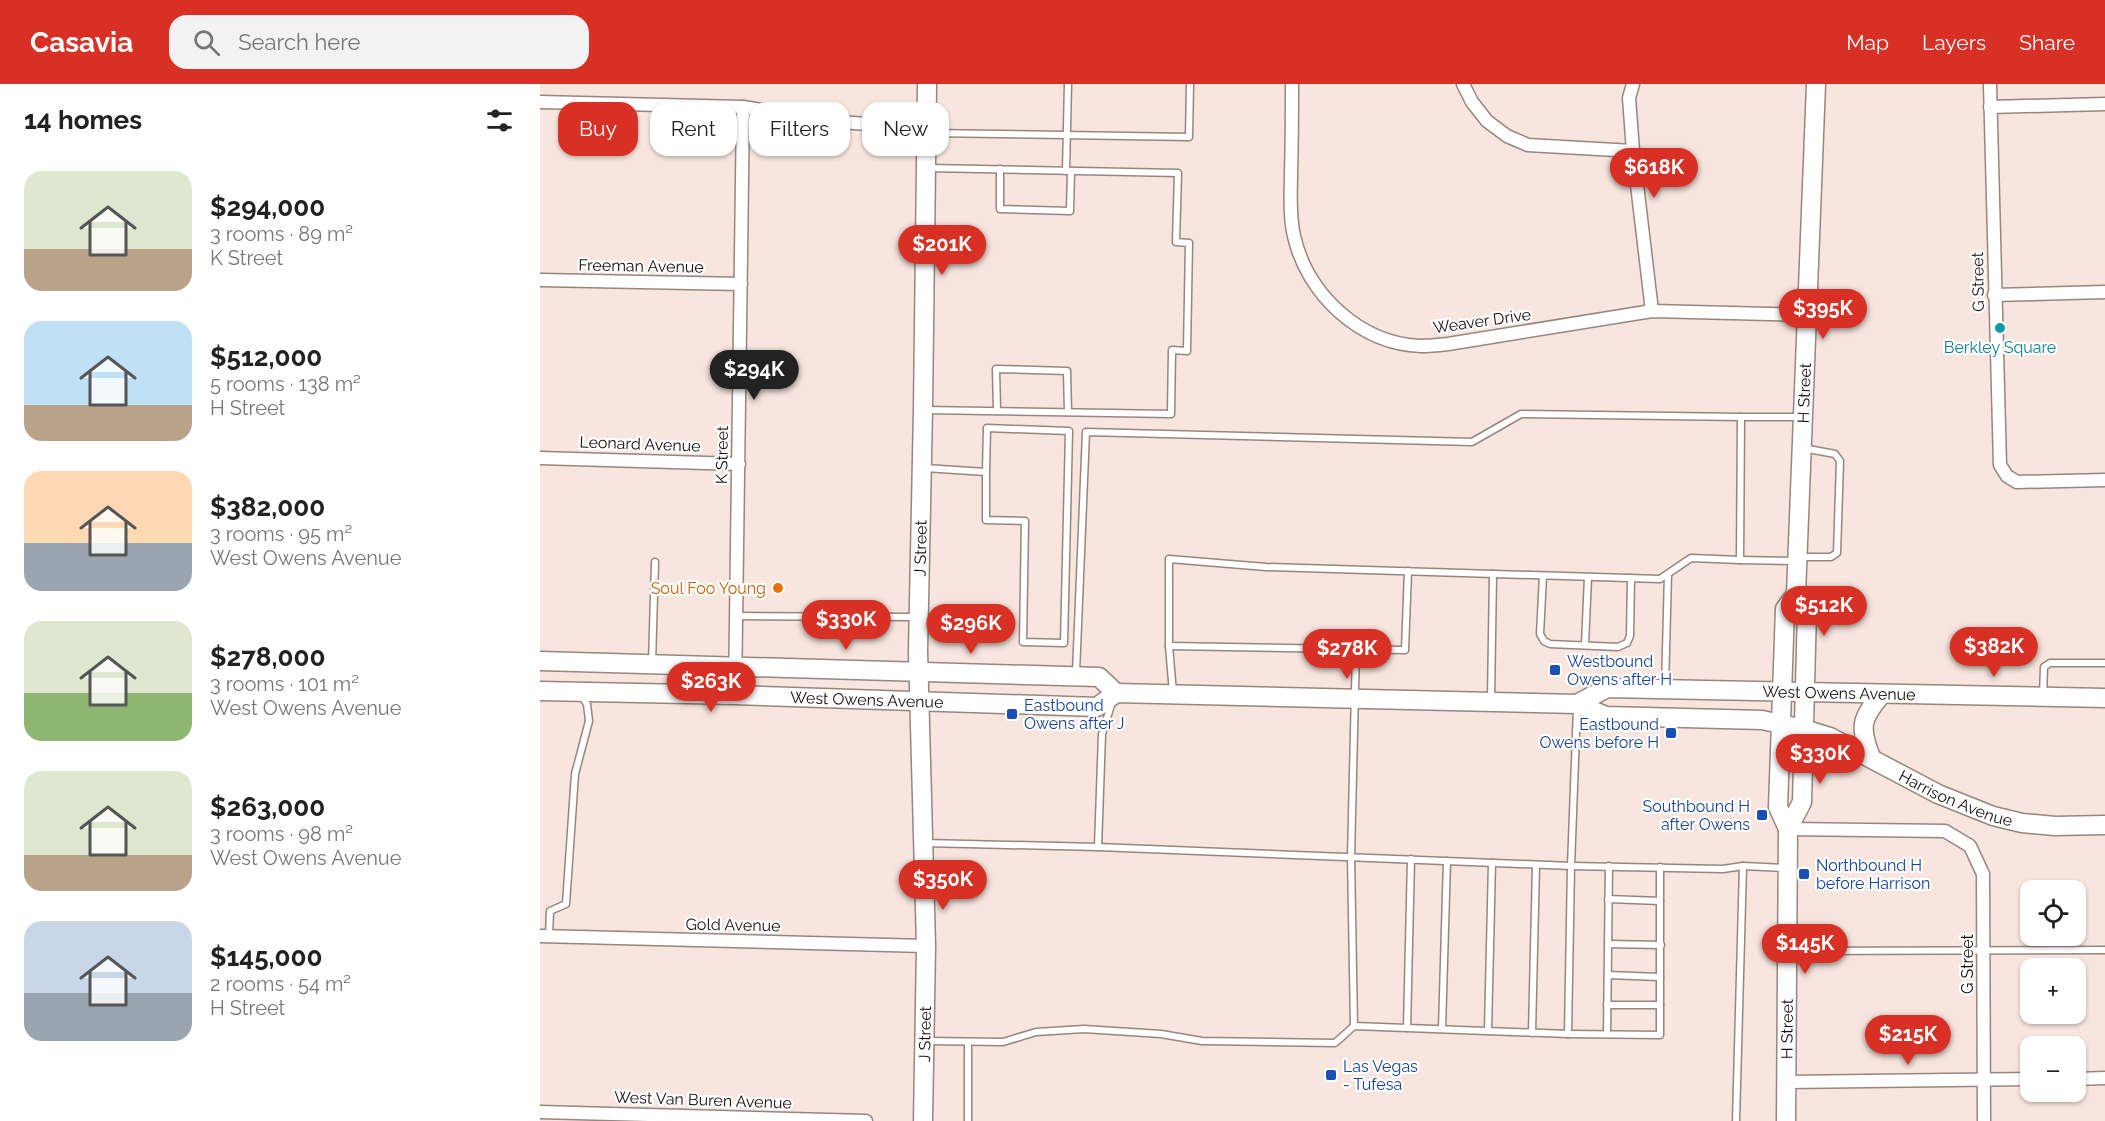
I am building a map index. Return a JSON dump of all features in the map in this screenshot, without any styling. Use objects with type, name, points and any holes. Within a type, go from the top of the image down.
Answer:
[{"type":"main road","name":"J Street","points":[[927,84],[927,102]]},
{"type":"main road","name":"H Street","points":[[1786,1121],[1788,829],[1778,807],[1785,609],[1796,594],[1815,84]]},
{"type":"main road","name":"J Street","points":[[923,1121],[926,946],[918,701],[918,617],[925,156]]},
{"type":"main road","name":"H Street","points":[[1788,829],[1802,802],[1807,609],[1796,594]]},
{"type":"main road","name":"West Owens Avenue","points":[[540,660],[1099,677],[1116,693]]},
{"type":"main road","name":"West Owens Avenue","points":[[1577,704],[1607,688],[1805,694],[2105,698]]},
{"type":"main road","name":"West Owens Avenue","points":[[540,691],[1097,707],[1116,693],[1491,701],[1577,704],[1606,716],[1762,720],[1782,723]]},
{"type":"main road","points":[[1871,757],[1863,739],[1864,723],[1868,709],[1881,695]]},
{"type":"main road","name":"Harrison Avenue","points":[[1782,723],[1830,737],[1938,794],[1993,816],[2022,823],[2055,826],[2105,825]]},
{"type":"street","name":"Weaver Drive","points":[[1292,84],[1291,213],[1294,236],[1310,277],[1337,310],[1374,335],[1404,344],[1421,346],[1448,344],[1652,311],[1806,315]]},
{"type":"street","points":[[1463,84],[1472,102],[1487,121],[1507,136],[1528,145],[1633,150]]},
{"type":"street","points":[[1633,84],[1629,98],[1633,150],[1652,311]]},
{"type":"street","name":"G Street","points":[[1990,84],[2000,465],[2007,476],[2017,482],[2105,480]]},
{"type":"street","points":[[540,102],[743,107],[862,124]]},
{"type":"street","points":[[1990,107],[2105,104]]},
{"type":"street","name":"K Street","points":[[735,695],[743,107]]},
{"type":"street","name":"Freeman Avenue","points":[[540,280],[741,285]]},
{"type":"street","points":[[1994,295],[2105,292]]},
{"type":"street","name":"Leonard Avenue","points":[[540,458],[739,464]]},
{"type":"street","name":"G Street","points":[[1788,829],[1946,831],[1970,846],[1983,874],[1984,1121]]},
{"type":"street","name":"Gold Avenue","points":[[545,936],[926,946]]},
{"type":"street","points":[[2086,1079],[2105,1078]]},
{"type":"street","points":[[1786,1082],[2020,1079]]},
{"type":"street","name":"West Van Buren Avenue","points":[[540,1112],[866,1121]]},
{"type":"lane","points":[[1000,169],[1000,209],[1070,211],[1067,136],[1068,84]]},
{"type":"lane","points":[[949,131],[1067,136],[1189,137],[1190,84]]},
{"type":"lane","points":[[923,410],[1171,414],[1172,350],[1187,351],[1189,243],[1176,242],[1178,173],[925,168]]},
{"type":"lane","points":[[997,411],[996,369],[1067,370],[1068,412]]},
{"type":"lane","points":[[1076,676],[1086,432],[1472,442],[1521,414],[1803,417]]},
{"type":"lane","points":[[1740,560],[1741,417]]},
{"type":"lane","points":[[987,429],[1069,431],[1064,643],[1023,642],[1026,521],[986,520],[986,472],[987,429]]},
{"type":"lane","points":[[1173,694],[1169,646],[1170,559],[1266,567],[1660,579],[1691,558],[1740,560],[1831,557],[1837,553],[1840,461],[1835,454],[1803,448]]},
{"type":"lane","points":[[921,468],[986,472]]},
{"type":"lane","points":[[652,664],[655,562]]},
{"type":"lane","points":[[1169,646],[1405,650],[1408,571]]},
{"type":"lane","points":[[1491,701],[1493,574]]},
{"type":"lane","points":[[1665,689],[1668,574]]},
{"type":"lane","points":[[1543,576],[1540,634],[1544,641],[1550,644],[1618,647],[1627,643],[1630,636],[1631,578]]},
{"type":"lane","points":[[1585,645],[1588,577]]},
{"type":"lane","points":[[736,616],[918,617]]},
{"type":"lane","points":[[1354,1026],[1351,857],[1356,649]]},
{"type":"lane","points":[[2043,696],[2044,667],[2050,663],[2105,663]]},
{"type":"lane","points":[[545,936],[550,911],[566,904],[575,774],[590,721],[587,704],[579,692]]},
{"type":"lane","points":[[1098,847],[1102,734],[1116,693]]},
{"type":"lane","points":[[1568,1034],[1577,704]]},
{"type":"lane","points":[[923,843],[1098,847],[1536,865],[1788,868]]},
{"type":"lane","points":[[1407,1028],[1411,859]]},
{"type":"lane","points":[[1442,1029],[1447,861]]},
{"type":"lane","points":[[1488,1031],[1492,863]]},
{"type":"lane","points":[[1532,1033],[1536,865]]},
{"type":"lane","points":[[1607,1034],[1609,866]]},
{"type":"lane","points":[[1736,1121],[1743,866]]},
{"type":"lane","points":[[924,1041],[1003,1042],[1036,1032],[1084,1029],[1161,1034],[1202,1041],[1335,1043],[1354,1026],[1660,1035],[1660,867]]},
{"type":"lane","points":[[1608,899],[1660,901]]},
{"type":"lane","points":[[1608,944],[1660,945]]},
{"type":"lane","points":[[1787,951],[2105,950]]},
{"type":"lane","points":[[1608,975],[1660,977]]},
{"type":"lane","points":[[1607,1005],[1660,1005]]},
{"type":"lane","points":[[968,1043],[968,1121]]},
{"type":"place","name":"Berkley Square","points":[[2000,328]]},
{"type":"place","name":"Soul Foo Young","points":[[778,588]]},
{"type":"place","name":"Westbound Owens after H","points":[[1555,670]]},
{"type":"place","name":"Eastbound Owens after J","points":[[1012,714]]},
{"type":"place","name":"Eastbound Owens before H","points":[[1671,733]]},
{"type":"place","name":"Southbound H after Owens","points":[[1762,815]]},
{"type":"place","name":"Northbound H before Harrison","points":[[1804,874]]},
{"type":"place","name":"Las Vegas - Tufesa","points":[[1331,1075]]}]
